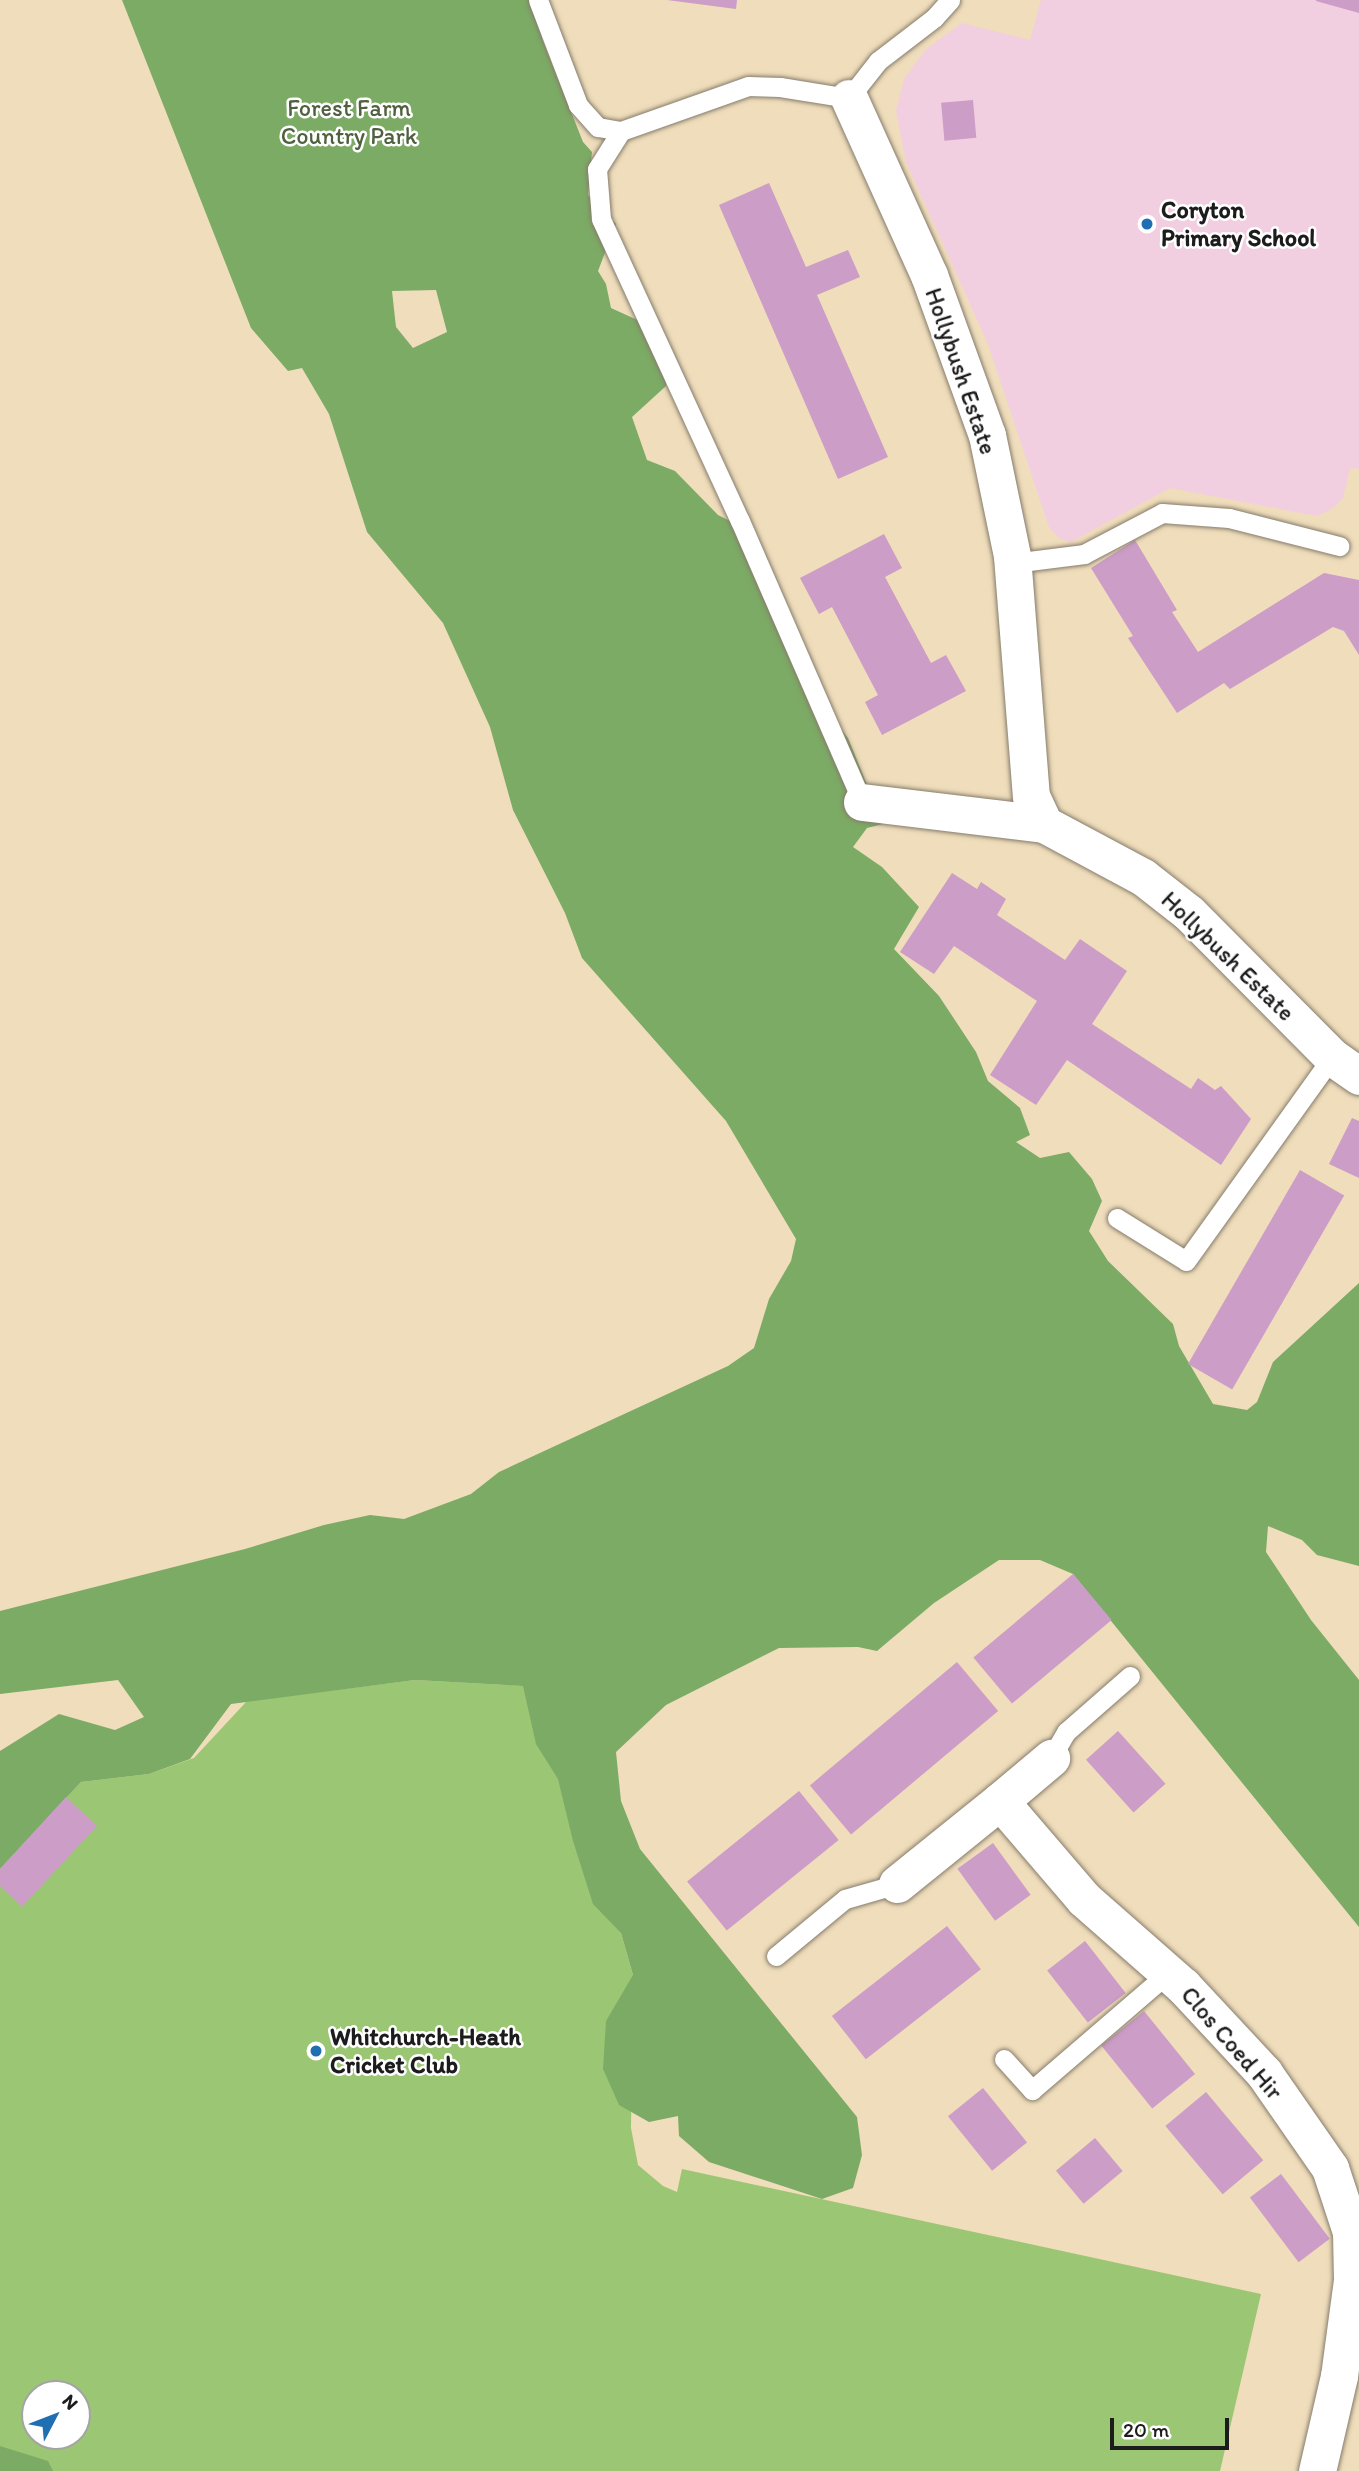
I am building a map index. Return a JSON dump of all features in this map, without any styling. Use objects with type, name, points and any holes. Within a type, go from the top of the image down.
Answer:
[{"type":"street","name":"Hollybush Estate","points":[[849,98],[929,275],[987,435],[1013,563],[1031,796],[1044,824]]},
{"type":"street","name":"Hollybush Estate","points":[[862,802],[1044,824],[1143,877],[1189,913],[1346,1067]]},
{"type":"street","points":[[897,1884],[1051,1758]]},
{"type":"street","name":"Clos Coed Hir","points":[[1000,1801],[1084,1899],[1168,1973],[1264,2073],[1330,2168],[1351,2232],[1352,2280],[1339,2376],[1317,2471]]},
{"type":"lane","points":[[538,0],[578,105],[598,127],[621,131],[748,86],[780,87],[849,98],[878,61],[934,18],[950,0]]},
{"type":"lane","points":[[621,131],[597,169],[601,219],[740,521],[862,802]]},
{"type":"lane","points":[[1013,563],[1084,554],[1162,513],[1228,518],[1339,546]]},
{"type":"lane","name":"Hollybush Estate","points":[[1117,1218],[1186,1261],[1346,1067]]},
{"type":"lane","points":[[1051,1758],[1066,1732],[1130,1676]]},
{"type":"lane","points":[[776,1956],[845,1899],[897,1884]]},
{"type":"lane","points":[[1004,2059],[1032,2091],[1168,1973]]},
{"type":"shaded area","name":"Coryton Primary School","points":[[1041,0],[1359,0],[1359,469],[1350,468],[1343,498],[1332,509],[1317,516],[1170,488],[1071,542],[1058,538],[1049,527],[988,344],[906,162],[896,111],[904,79],[926,49],[962,23],[1030,40]]},
{"type":"green space","name":"Forest Farm Country Park","points":[[122,0],[542,0],[536,15],[543,41],[583,142],[592,152],[588,195],[616,224],[598,271],[606,284],[611,308],[655,328],[667,351],[666,386],[632,417],[647,460],[675,471],[718,515],[750,531],[767,557],[782,630],[800,679],[848,738],[883,824],[867,828],[853,847],[882,867],[919,907],[894,949],[939,996],[976,1052],[988,1081],[1020,1108],[1030,1135],[1016,1142],[1040,1158],[1069,1152],[1092,1179],[1102,1201],[1089,1231],[1108,1261],[1173,1324],[1179,1346],[1213,1404],[1247,1410],[1257,1402],[1273,1362],[1359,1283],[1359,1566],[1317,1555],[1302,1540],[1268,1526],[1266,1552],[1311,1620],[1359,1680],[1359,1927],[1073,1574],[1040,1560],[999,1560],[934,1603],[877,1651],[858,1647],[779,1648],[666,1705],[616,1752],[621,1801],[640,1849],[857,2117],[862,2155],[853,2188],[822,2199],[709,2162],[679,2136],[678,2116],[649,2122],[619,2105],[603,2069],[606,2021],[633,1975],[621,1933],[593,1904],[573,1841],[558,1779],[536,1744],[523,1686],[415,1680],[231,1704],[190,1759],[149,1774],[81,1782],[0,1869],[0,1751],[59,1714],[115,1730],[144,1717],[118,1680],[0,1694],[0,1611],[245,1549],[324,1525],[370,1515],[404,1519],[471,1494],[499,1472],[728,1366],[754,1348],[769,1299],[791,1261],[796,1239],[726,1121],[582,958],[565,913],[513,810],[490,727],[443,623],[367,532],[329,414],[302,368],[288,371],[251,328]],"holes":[[[436,290],[447,332],[413,348],[396,327],[392,291]]]},
{"type":"green space","name":"Whitchurch-Heath Cricket Club","points":[[415,1680],[524,1686],[604,1874],[633,1975],[631,2128],[638,2165],[663,2186],[677,2192],[682,2169],[1261,2294],[1220,2471],[44,2471],[0,2460],[0,1869],[81,1782],[149,1774],[194,1758],[247,1701]]},
{"type":"green space","points":[[0,2446],[48,2461],[53,2471],[0,2471]]},
{"type":"building","points":[[667,0],[737,0],[736,9]]},
{"type":"building","points":[[1316,0],[1359,0],[1359,13],[1316,1]]},
{"type":"building","points":[[973,100],[976,138],[944,141],[941,103]]},
{"type":"building","points":[[769,183],[806,267],[848,250],[860,277],[817,295],[888,457],[838,479],[719,205]]},
{"type":"building","points":[[884,534],[902,568],[885,577],[931,663],[946,655],[966,691],[882,735],[865,702],[878,695],[832,607],[819,614],[800,578]]},
{"type":"building","points":[[1135,540],[1177,610],[1172,612],[1198,652],[1324,573],[1359,580],[1359,655],[1344,631],[1333,627],[1230,689],[1224,683],[1177,713],[1128,638],[1133,636],[1091,568]]},
{"type":"building","points":[[952,873],[977,889],[981,882],[1006,899],[997,915],[1065,960],[1080,939],[1127,971],[1092,1024],[1191,1089],[1198,1078],[1215,1090],[1221,1086],[1251,1119],[1221,1165],[1067,1060],[1036,1105],[990,1075],[1037,1001],[954,946],[934,974],[900,952]]},
{"type":"building","points":[[1352,1118],[1359,1121],[1359,1178],[1329,1164]]},
{"type":"building","points":[[1300,1170],[1344,1196],[1232,1389],[1188,1364]]},
{"type":"building","points":[[1073,1574],[1112,1620],[1012,1704],[973,1658]]},
{"type":"building","points":[[957,1662],[998,1711],[851,1834],[810,1785]]},
{"type":"building","points":[[1118,1731],[1166,1784],[1134,1813],[1086,1760]]},
{"type":"building","points":[[799,1791],[839,1840],[727,1931],[687,1882]]},
{"type":"building","points":[[66,1797],[97,1826],[22,1907],[0,1886],[0,1869]]},
{"type":"building","points":[[993,1843],[1031,1895],[995,1921],[957,1869]]},
{"type":"building","points":[[947,1926],[981,1969],[866,2059],[832,2016]]},
{"type":"building","points":[[1085,1941],[1126,1993],[1088,2023],[1047,1971]]},
{"type":"building","points":[[1144,2011],[1195,2074],[1152,2109],[1101,2046]]},
{"type":"building","points":[[983,2088],[1027,2142],[992,2171],[948,2116]]},
{"type":"building","points":[[1206,2092],[1263,2160],[1223,2194],[1165,2126]]},
{"type":"building","points":[[1095,2138],[1123,2171],[1084,2204],[1056,2171]]},
{"type":"building","points":[[1281,2174],[1330,2239],[1299,2262],[1250,2197]]},
{"type":"place","name":"Coryton Primary School","points":[[1147,224]]},
{"type":"place","name":"Whitchurch-Heath Cricket Club","points":[[316,2051]]}]
